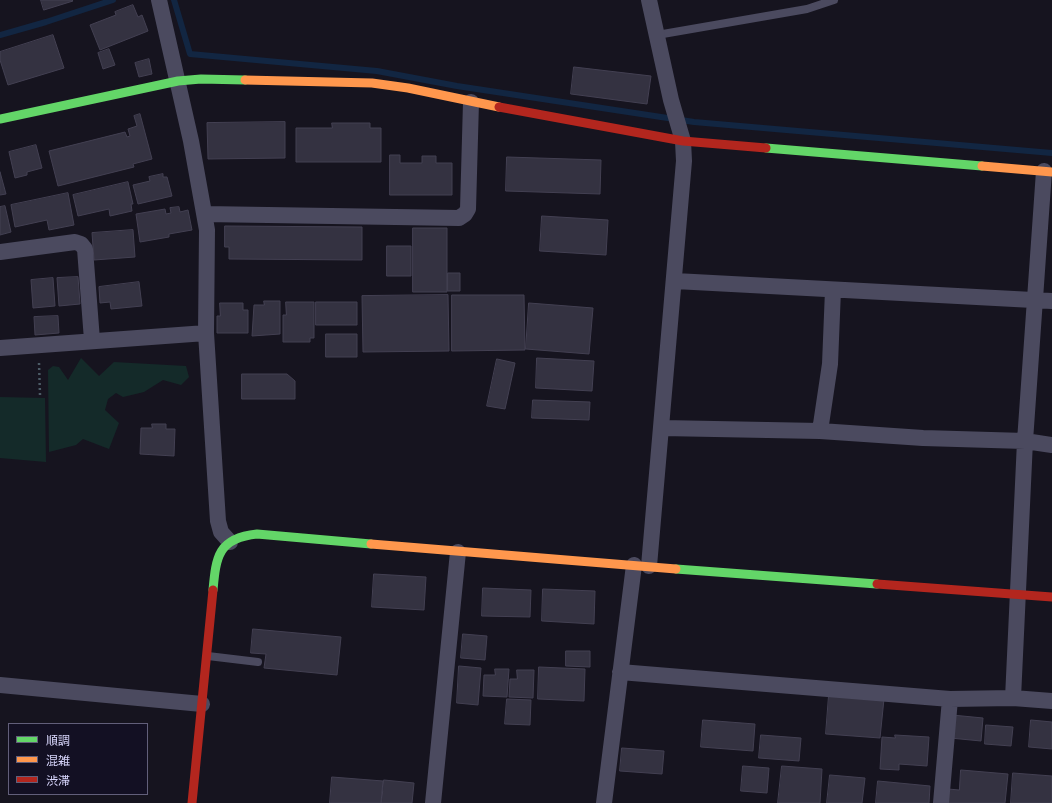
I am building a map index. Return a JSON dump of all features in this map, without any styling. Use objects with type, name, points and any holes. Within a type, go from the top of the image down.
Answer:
[{"type":"street","points":[[158,0],[178,81],[207,230],[206,333],[218,521],[222,532],[230,542]]},
{"type":"street","points":[[604,803],[620,672],[641,565],[662,428],[684,161],[683,141],[671,100],[649,0]]},
{"type":"street","points":[[0,119],[178,81],[201,79],[372,83],[408,88],[470,102],[683,141],[1048,172],[1035,299],[1025,442],[1014,698]]},
{"type":"street","points":[[204,214],[459,218],[465,214],[468,209],[470,102]]},
{"type":"street","points":[[0,252],[75,242],[81,244],[85,250],[92,340]]},
{"type":"street","points":[[675,282],[1052,301]]},
{"type":"street","points":[[820,431],[830,364],[833,290]]},
{"type":"street","points":[[0,348],[92,340],[206,333]]},
{"type":"street","points":[[662,428],[820,431],[923,438],[1025,442],[1052,445]]},
{"type":"street","points":[[192,803],[216,561],[225,546],[238,536],[257,534],[458,552],[1052,597]]},
{"type":"street","points":[[433,803],[458,552]]},
{"type":"street","points":[[620,672],[950,700],[1014,698],[1052,702]]},
{"type":"street","points":[[0,685],[202,704]]},
{"type":"street","points":[[941,803],[950,700]]},
{"type":"lane","points":[[657,35],[807,9],[834,0]]},
{"type":"lane","points":[[207,656],[258,662]]},
{"type":"path","points":[[39,344],[40,395]]},
{"type":"green space","points":[[81,358],[99,376],[114,362],[186,366],[189,377],[181,385],[163,380],[144,392],[123,397],[116,393],[108,399],[105,410],[119,423],[109,449],[83,439],[76,445],[49,452],[48,370],[53,366],[59,367],[68,380]]},
{"type":"green space","points":[[0,397],[45,398],[46,462],[0,458]]},
{"type":"building","points":[[41,0],[72,0],[73,1],[44,10]]},
{"type":"building","points":[[133,5],[138,17],[142,15],[148,31],[100,50],[90,25],[116,15],[115,12]]},
{"type":"building","points":[[53,35],[64,68],[8,85],[0,60],[0,52]]},
{"type":"building","points":[[109,49],[115,65],[103,69],[98,53]]},
{"type":"building","points":[[149,59],[152,74],[139,77],[135,63]]},
{"type":"building","points":[[574,67],[651,76],[647,104],[571,94]]},
{"type":"building","points":[[140,114],[152,159],[133,164],[134,167],[58,186],[49,151],[125,132],[127,137],[130,136],[128,129],[137,126],[134,116]]},
{"type":"building","points":[[285,122],[285,158],[208,159],[207,123]]},
{"type":"building","points":[[332,123],[370,123],[370,128],[381,128],[381,162],[296,162],[296,128],[332,128]]},
{"type":"building","points":[[36,145],[42,168],[27,172],[27,175],[15,178],[9,152]]},
{"type":"building","points":[[390,155],[400,155],[400,163],[422,163],[422,156],[436,156],[436,163],[452,163],[452,195],[390,195]]},
{"type":"building","points":[[507,157],[601,160],[600,194],[506,191]]},
{"type":"building","points":[[0,172],[6,194],[0,195]]},
{"type":"building","points":[[163,174],[163,177],[167,177],[172,196],[138,204],[133,185],[150,181],[149,177]]},
{"type":"building","points":[[128,182],[133,204],[131,204],[132,211],[110,216],[109,209],[78,216],[73,195]]},
{"type":"building","points":[[68,193],[74,225],[49,230],[47,220],[15,227],[11,205]]},
{"type":"building","points":[[5,206],[11,232],[0,235],[0,207]]},
{"type":"building","points":[[179,207],[180,212],[188,210],[192,230],[169,234],[169,237],[140,242],[136,214],[165,209],[166,214],[171,213],[170,208]]},
{"type":"building","points":[[542,216],[608,220],[606,255],[540,251]]},
{"type":"building","points":[[225,226],[362,227],[362,260],[229,259],[229,247],[225,247]]},
{"type":"building","points":[[413,228],[447,228],[447,292],[413,292]]},
{"type":"building","points":[[133,230],[135,257],[94,260],[92,233]]},
{"type":"building","points":[[387,246],[411,246],[411,276],[387,276]]},
{"type":"building","points":[[448,273],[460,273],[460,291],[448,291]]},
{"type":"building","points":[[78,277],[80,304],[59,306],[57,278]]},
{"type":"building","points":[[53,278],[55,306],[33,308],[31,280]]},
{"type":"building","points":[[139,282],[142,306],[111,309],[110,302],[100,303],[99,287]]},
{"type":"building","points":[[448,295],[449,351],[363,352],[362,296]]},
{"type":"building","points":[[452,295],[524,295],[525,350],[452,351]]},
{"type":"building","points":[[264,301],[280,301],[280,334],[252,336],[254,305],[264,305]]},
{"type":"building","points":[[286,302],[314,302],[314,338],[310,338],[310,342],[283,342],[283,315],[286,315]]},
{"type":"building","points":[[316,302],[357,302],[357,325],[316,325]]},
{"type":"building","points":[[220,303],[243,303],[243,310],[248,310],[248,333],[217,333],[217,316],[220,316]]},
{"type":"building","points":[[529,303],[593,308],[589,354],[526,349]]},
{"type":"building","points":[[58,316],[59,333],[35,335],[34,317]]},
{"type":"building","points":[[326,334],[357,334],[357,357],[326,357]]},
{"type":"building","points":[[537,358],[594,361],[592,391],[536,388]]},
{"type":"building","points":[[497,359],[515,363],[505,409],[487,406]]},
{"type":"building","points":[[242,374],[287,374],[295,381],[295,399],[242,399]]},
{"type":"building","points":[[533,400],[590,402],[589,420],[532,418]]},
{"type":"building","points":[[152,424],[166,424],[166,429],[175,429],[174,456],[140,454],[141,428],[152,428]]},
{"type":"building","points":[[374,574],[426,577],[424,610],[372,607]]},
{"type":"building","points":[[483,588],[531,590],[530,617],[482,616]]},
{"type":"building","points":[[543,589],[595,591],[594,624],[542,621]]},
{"type":"building","points":[[253,629],[341,637],[337,675],[264,668],[266,654],[251,653]]},
{"type":"building","points":[[463,634],[487,636],[485,660],[461,658]]},
{"type":"building","points":[[566,651],[590,651],[590,667],[566,666]]},
{"type":"building","points":[[459,666],[481,668],[478,705],[457,703]]},
{"type":"building","points":[[539,667],[585,669],[584,701],[538,699]]},
{"type":"building","points":[[495,669],[509,669],[507,697],[483,696],[484,675],[495,675]]},
{"type":"building","points":[[517,670],[534,670],[533,698],[509,697],[510,679],[517,679]]},
{"type":"building","points":[[829,695],[884,699],[880,738],[826,734]]},
{"type":"building","points":[[507,699],[531,700],[530,725],[505,724]]},
{"type":"building","points":[[952,715],[983,718],[981,741],[950,738]]},
{"type":"building","points":[[703,720],[755,724],[753,751],[701,747]]},
{"type":"building","points":[[1031,720],[1052,722],[1052,749],[1029,747]]},
{"type":"building","points":[[986,725],[1013,727],[1011,746],[985,744]]},
{"type":"building","points":[[761,735],[801,738],[799,761],[759,758]]},
{"type":"building","points":[[895,735],[929,737],[927,766],[899,764],[899,770],[880,769],[882,737],[895,738]]},
{"type":"building","points":[[622,748],[664,751],[662,774],[620,771]]},
{"type":"building","points":[[743,766],[769,768],[767,793],[741,791]]},
{"type":"building","points":[[782,766],[822,769],[820,803],[778,803]]},
{"type":"building","points":[[961,770],[1008,774],[1005,803],[946,803],[948,789],[959,790]]},
{"type":"building","points":[[1013,773],[1052,776],[1052,803],[1011,803]]},
{"type":"building","points":[[830,775],[865,778],[862,803],[827,803]]},
{"type":"building","points":[[332,777],[383,781],[381,803],[330,803]]},
{"type":"building","points":[[384,780],[414,783],[412,803],[382,803]]},
{"type":"building","points":[[878,781],[930,786],[929,803],[876,803]]},
{"type":"waterway","points":[[0,35],[113,0]]},
{"type":"waterway","points":[[174,0],[190,54],[377,71],[457,86],[694,122],[1052,153]]},
{"type":"traffic: fast","points":[[0,119],[178,81],[201,79],[245,80]]},
{"type":"traffic: fast","points":[[766,148],[982,166]]},
{"type":"traffic: fast","points":[[213,590],[218,559],[222,551],[234,540],[244,536],[257,534],[371,544]]},
{"type":"traffic: fast","points":[[676,569],[877,584]]},
{"type":"traffic: slow","points":[[245,80],[372,83],[408,88],[499,107]]},
{"type":"traffic: slow","points":[[982,166],[1052,172]]},
{"type":"traffic: slow","points":[[371,544],[676,569]]},
{"type":"traffic: jam","points":[[499,107],[683,141],[766,148]]},
{"type":"traffic: jam","points":[[877,584],[1052,597]]},
{"type":"traffic: jam","points":[[192,803],[213,590]]}]
